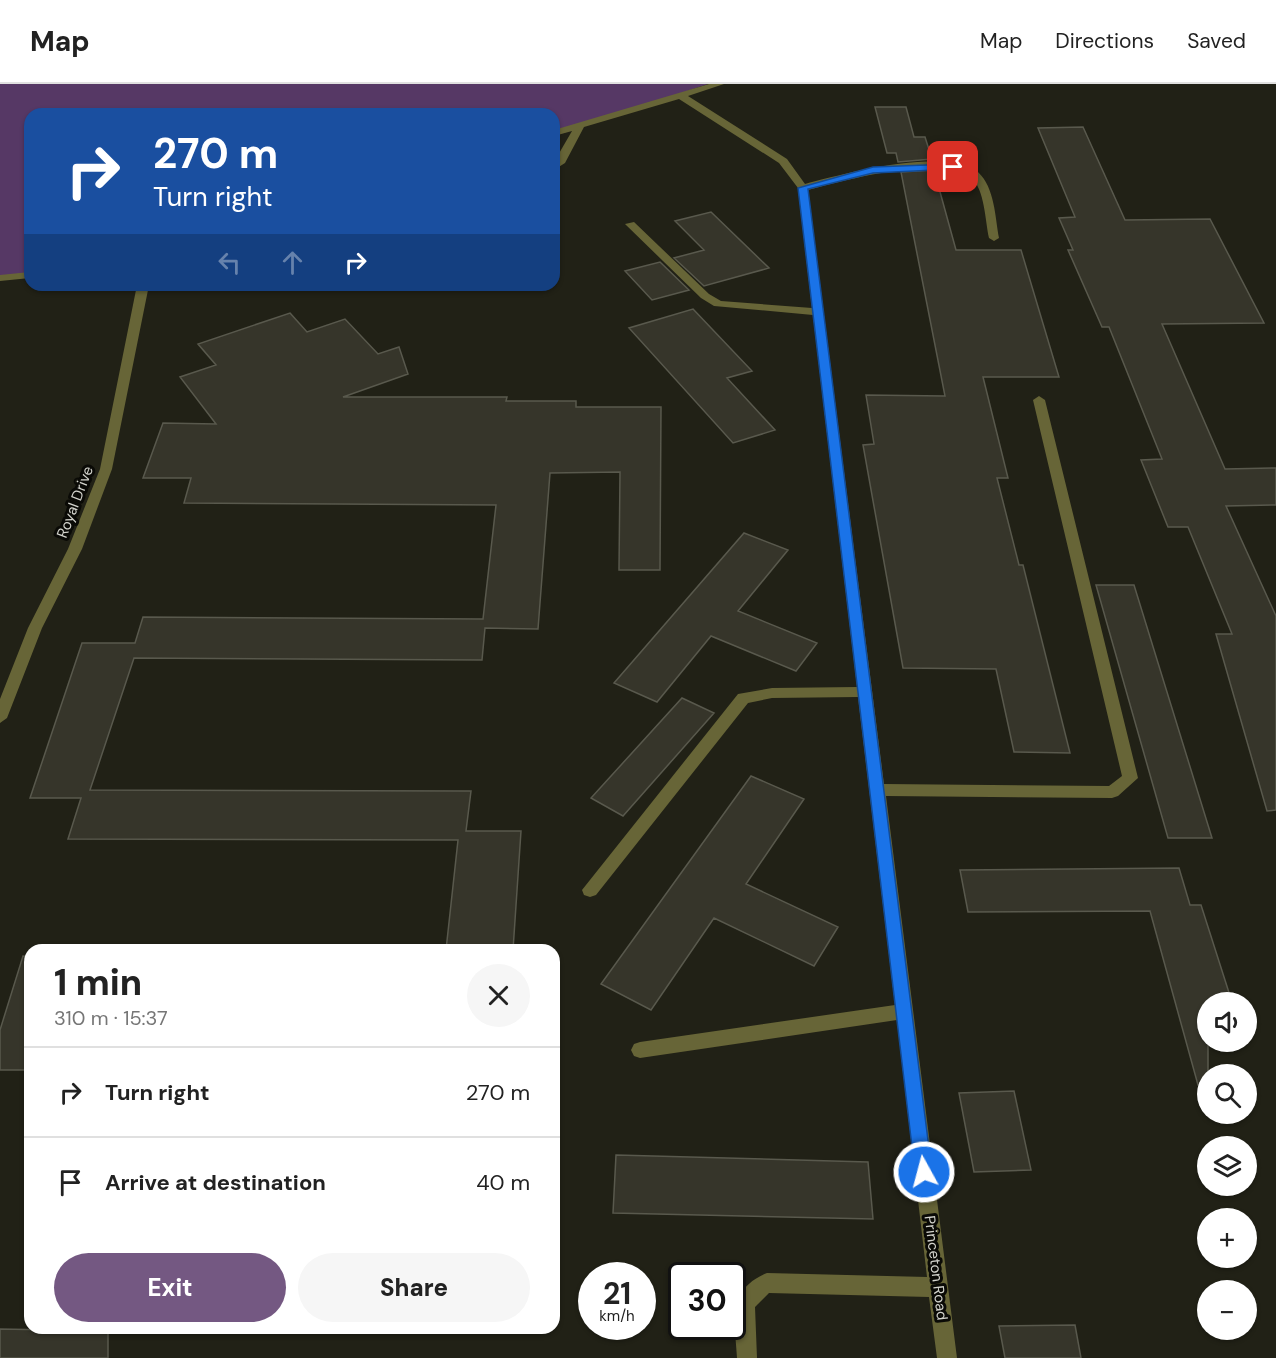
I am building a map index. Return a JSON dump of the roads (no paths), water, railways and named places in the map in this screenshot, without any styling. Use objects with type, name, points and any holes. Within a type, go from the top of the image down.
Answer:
[{"type":"street","points":[[560,131],[719,84]]},
{"type":"street","name":"Princeton Road","points":[[680,96],[783,161],[803,188],[947,1358]]},
{"type":"street","points":[[560,162],[580,125]]},
{"type":"street","points":[[803,188],[873,170],[933,166],[965,169],[980,181],[994,238]]},
{"type":"street","points":[[630,224],[705,296],[718,304],[818,312]]},
{"type":"street","points":[[0,278],[24,276]]},
{"type":"street","name":"Royal Drive","points":[[0,718],[35,628],[75,549],[106,469],[142,291]]},
{"type":"street","points":[[877,790],[1112,792],[1130,778],[1039,400]]},
{"type":"street","points":[[590,890],[743,698],[772,693],[864,692]]},
{"type":"street","points":[[640,1050],[904,1011]]},
{"type":"street","points":[[747,1358],[745,1304],[757,1289],[767,1283],[938,1287]]}]
